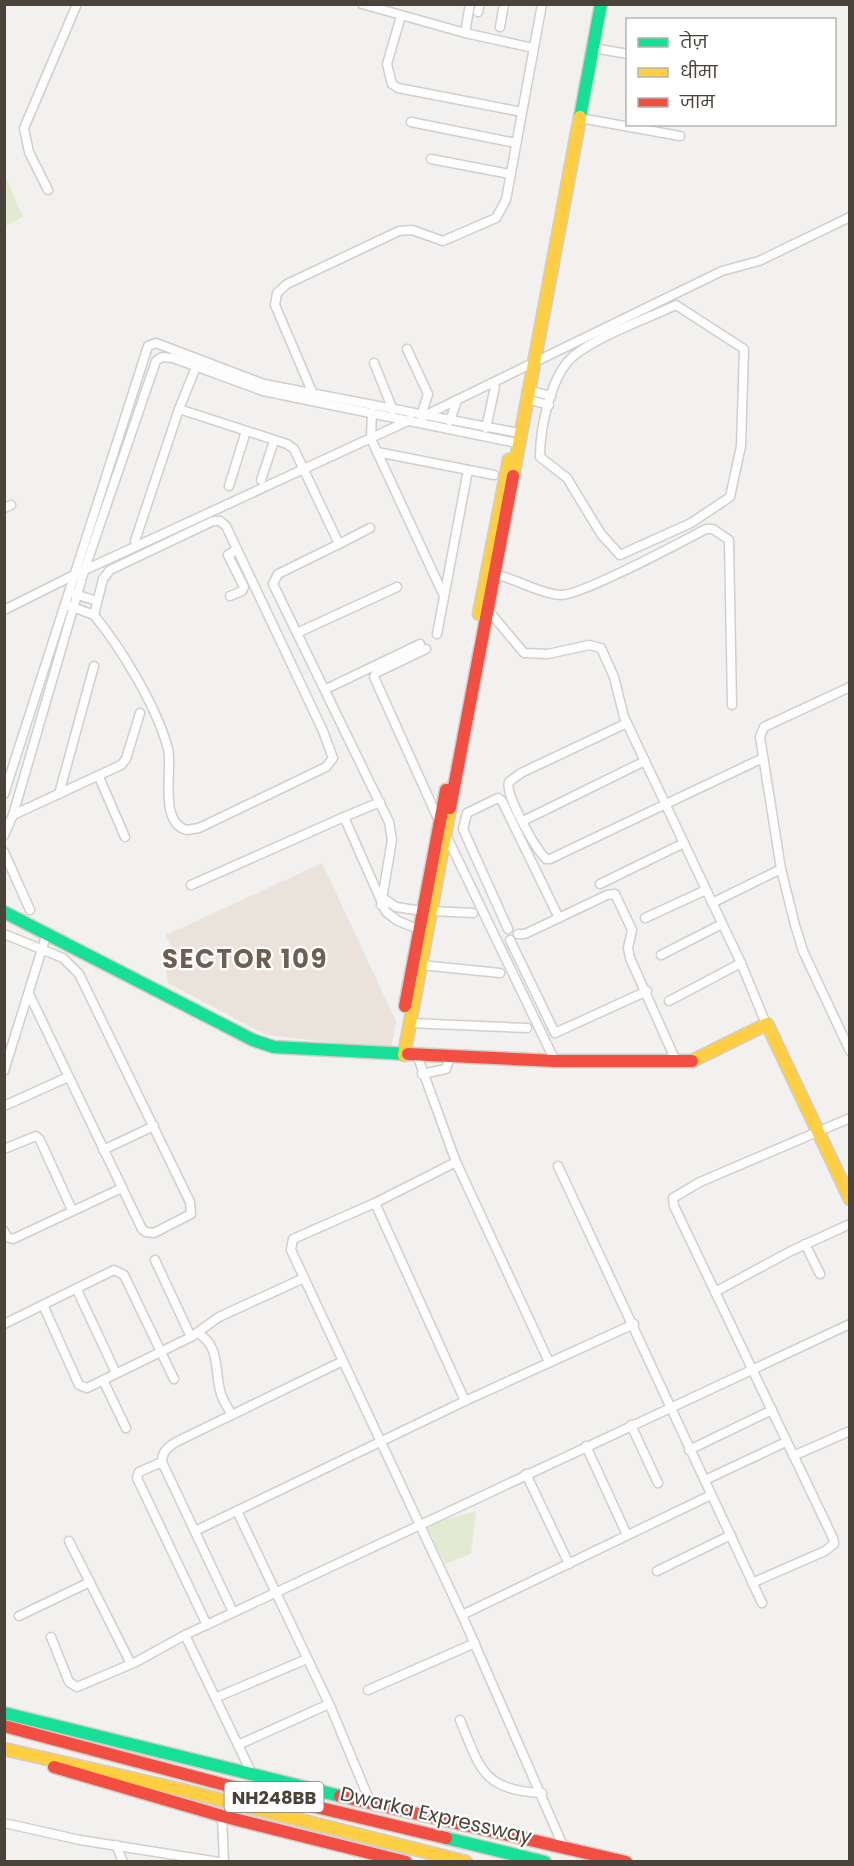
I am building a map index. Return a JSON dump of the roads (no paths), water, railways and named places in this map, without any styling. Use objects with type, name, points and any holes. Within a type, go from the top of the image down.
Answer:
[{"type":"main road","points":[[406,1055],[409,1023],[421,965],[427,911],[488,610],[491,574],[527,395],[593,4]]},
{"type":"main road","points":[[446,824],[513,437],[531,363],[601,4]]},
{"type":"main road","points":[[406,1055],[418,929],[427,911]]},
{"type":"main road","points":[[4,912],[265,1045],[450,1057],[677,1063],[693,1061],[766,1024],[769,1026],[849,1199]]},
{"type":"main road","points":[[4,1713],[253,1776],[626,1862]]},
{"type":"main road","name":"Dwarka Expressway","points":[[4,1726],[232,1787],[544,1862]]},
{"type":"main road","name":"Dwarka Expressway","points":[[4,1749],[111,1772],[228,1804],[466,1862]]},
{"type":"main road","points":[[4,1756],[41,1763],[222,1816],[405,1861]]},
{"type":"street","points":[[48,190],[29,152],[24,128],[77,4]]},
{"type":"street","points":[[362,4],[465,33],[533,48]]},
{"type":"street","points":[[465,33],[470,4]]},
{"type":"street","points":[[500,27],[504,4]]},
{"type":"street","points":[[536,4],[539,18]]},
{"type":"street","points":[[313,394],[275,305],[277,293],[281,288],[399,231],[412,230],[437,241],[444,241],[482,225],[500,214],[506,200],[542,4]]},
{"type":"street","points":[[401,16],[387,64],[392,84],[398,88],[522,112]]},
{"type":"street","points":[[593,48],[626,54]]},
{"type":"street","points":[[580,118],[680,136]]},
{"type":"street","points":[[411,122],[516,143]]},
{"type":"street","points":[[431,159],[510,174]]},
{"type":"street","points":[[422,416],[722,271],[759,261],[849,217]]},
{"type":"street","points":[[676,305],[744,349],[741,446],[730,496],[691,523],[620,555],[601,534],[567,478],[540,457],[540,433],[550,401],[558,374],[574,355],[676,305]]},
{"type":"street","points":[[74,593],[74,575],[148,346],[156,343],[253,381],[486,428],[513,437]]},
{"type":"street","points":[[407,349],[428,394],[422,416]]},
{"type":"street","points":[[4,834],[13,815],[74,593],[84,571],[156,361],[162,357],[173,358],[263,391],[410,420],[513,437]]},
{"type":"street","points":[[374,363],[393,410]]},
{"type":"street","points":[[135,541],[179,408],[196,367]]},
{"type":"street","points":[[486,428],[495,387]]},
{"type":"street","points":[[527,395],[550,401]]},
{"type":"street","points":[[450,421],[457,400]]},
{"type":"street","points":[[179,408],[294,449],[339,544]]},
{"type":"street","points":[[372,412],[371,439],[444,596]]},
{"type":"street","points":[[4,610],[74,575],[410,420]]},
{"type":"street","points":[[229,486],[246,431]]},
{"type":"street","points":[[261,480],[274,441]]},
{"type":"street","points":[[377,452],[494,475]]},
{"type":"street","points":[[437,634],[468,470]]},
{"type":"street","points":[[70,606],[94,615],[138,680],[163,735],[169,755],[167,787],[177,824],[187,830],[199,828],[326,767],[333,758],[326,738],[226,526],[220,521],[213,521],[110,570],[103,579],[94,615]]},
{"type":"street","points":[[370,528],[275,578],[275,590],[326,689],[392,832],[382,901]]},
{"type":"street","points":[[491,574],[547,593],[567,595],[592,586],[706,529],[713,529],[729,540],[732,705]]},
{"type":"street","points":[[230,596],[242,591],[244,587],[228,555],[236,550]]},
{"type":"street","points":[[297,633],[398,587]]},
{"type":"street","points":[[74,593],[97,601]]},
{"type":"street","points":[[4,794],[70,606]]},
{"type":"street","points":[[488,610],[524,653],[548,654],[589,645],[601,648],[614,676],[627,723],[723,924],[766,1024]]},
{"type":"street","points":[[326,689],[423,646],[376,673],[374,677],[446,824],[555,1061]]},
{"type":"street","points":[[59,794],[94,666]]},
{"type":"street","points":[[849,687],[764,727],[760,737],[761,759],[781,869],[803,951],[849,1050]]},
{"type":"street","points":[[13,815],[121,765],[126,759],[140,713]]},
{"type":"street","points":[[627,723],[513,778],[507,786],[523,821],[543,855],[550,860],[761,759]]},
{"type":"street","points":[[523,821],[645,761]]},
{"type":"street","points":[[99,777],[125,837]]},
{"type":"street","points":[[446,824],[495,798],[500,798],[559,918]]},
{"type":"street","points":[[191,885],[380,802]]},
{"type":"street","points":[[464,816],[463,829],[508,929],[506,936],[514,937],[525,934],[607,895],[615,894],[631,926],[628,948],[630,958],[647,991],[677,1063]]},
{"type":"street","points":[[344,817],[382,901],[398,921],[418,929]]},
{"type":"street","points":[[446,824],[463,829]]},
{"type":"street","points":[[600,884],[684,843]]},
{"type":"street","points":[[4,852],[30,910]]},
{"type":"street","points":[[712,903],[781,869]]},
{"type":"street","points":[[645,918],[706,890]]},
{"type":"street","points":[[382,901],[393,906],[427,911],[472,913]]},
{"type":"street","points":[[661,956],[723,924]]},
{"type":"street","points":[[4,1071],[47,933]]},
{"type":"street","points":[[4,934],[69,962],[79,974],[190,1202],[191,1214],[154,1233],[146,1233],[103,1150],[29,994]]},
{"type":"street","points":[[514,937],[555,1033],[647,991]]},
{"type":"street","points":[[669,1001],[741,963]]},
{"type":"street","points":[[421,965],[500,973]]},
{"type":"street","points":[[409,1023],[527,1028]]},
{"type":"street","points":[[406,1055],[422,1074],[456,1162],[549,1362]]},
{"type":"street","points":[[422,1074],[446,1069],[450,1057]]},
{"type":"street","points":[[4,1106],[68,1077]]},
{"type":"street","points":[[752,1583],[825,1551],[834,1544],[753,1368],[674,1206],[673,1198],[700,1182],[849,1118]]},
{"type":"street","points":[[103,1150],[154,1126]]},
{"type":"street","points":[[4,1149],[36,1136],[40,1140],[72,1210]]},
{"type":"street","points":[[456,1162],[375,1203],[293,1239],[291,1250],[475,1643],[564,1848]]},
{"type":"street","points":[[558,1166],[634,1324],[689,1450],[762,1603]]},
{"type":"street","points":[[4,1231],[7,1237],[13,1239],[122,1188]]},
{"type":"street","points":[[375,1203],[465,1401]]},
{"type":"street","points":[[715,1292],[805,1244],[849,1224]]},
{"type":"street","points":[[805,1244],[820,1274]]},
{"type":"street","points":[[155,1260],[195,1335],[207,1340],[213,1350],[220,1394],[232,1415]]},
{"type":"street","points":[[4,1324],[114,1270],[118,1271],[124,1275],[174,1379]]},
{"type":"street","points":[[43,1305],[79,1385],[87,1388],[195,1335],[219,1317],[304,1278]]},
{"type":"street","points":[[76,1290],[116,1373]]},
{"type":"street","points":[[195,1531],[465,1401],[634,1324]]},
{"type":"street","points":[[51,1637],[72,1686],[77,1687],[130,1662],[136,1662],[207,1624],[849,1324]]},
{"type":"street","points":[[207,1624],[136,1478],[139,1472],[162,1462],[168,1447],[343,1361]]},
{"type":"street","points":[[103,1380],[126,1428]]},
{"type":"street","points":[[689,1450],[772,1410]]},
{"type":"street","points":[[631,1425],[658,1483]]},
{"type":"street","points":[[793,1456],[849,1431]]},
{"type":"street","points":[[705,1480],[786,1442]]},
{"type":"street","points":[[586,1446],[627,1535]]},
{"type":"street","points":[[162,1462],[233,1612]]},
{"type":"street","points":[[526,1474],[568,1563]]},
{"type":"street","points":[[462,1615],[711,1495]]},
{"type":"street","points":[[237,1511],[329,1704],[371,1804]]},
{"type":"street","points":[[657,1571],[731,1535]]},
{"type":"street","points":[[69,1541],[130,1662]]},
{"type":"street","points":[[19,1616],[90,1582]]},
{"type":"street","points":[[185,1635],[253,1776]]},
{"type":"street","points":[[368,1689],[475,1643]]},
{"type":"street","points":[[215,1698],[307,1659]]},
{"type":"street","points":[[238,1745],[329,1704]]},
{"type":"street","points":[[460,1720],[484,1774],[497,1784],[512,1789],[542,1793]]},
{"type":"street","points":[[222,1816],[224,1862]]},
{"type":"street","points":[[4,1823],[219,1862]]},
{"type":"street","points":[[116,1845],[123,1862]]},
{"type":"district","name":"SECTOR 109","points":[[245,959]]}]
